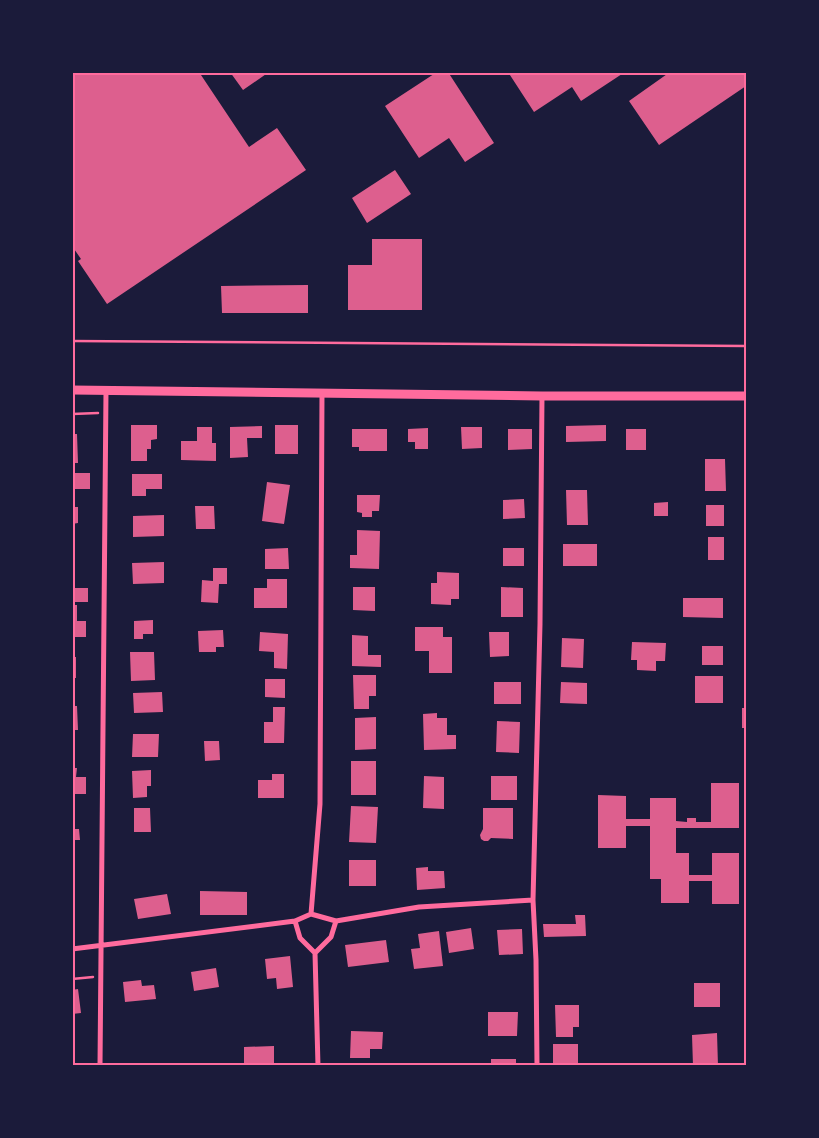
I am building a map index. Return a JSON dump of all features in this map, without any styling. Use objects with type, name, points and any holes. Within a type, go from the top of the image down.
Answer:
[{"type":"main road","points":[[72,390],[542,396],[746,396]]},
{"type":"street","points":[[100,1066],[106,391]]},
{"type":"street","points":[[311,914],[320,804],[322,393]]},
{"type":"street","points":[[536,1066],[536,960],[533,900],[540,624],[542,396]]},
{"type":"street","points":[[72,949],[295,921],[311,914],[336,921],[419,907],[533,900]]},
{"type":"street","points":[[295,921],[300,938],[316,953]]},
{"type":"street","points":[[318,1066],[316,953],[331,937],[336,921]]},
{"type":"path","points":[[72,341],[746,346]]},
{"type":"path","points":[[72,414],[105,413]]},
{"type":"path","points":[[72,979],[100,976]]},
{"type":"building","points":[[72,72],[199,72],[249,147],[277,128],[306,170],[107,304],[78,261],[81,259],[72,246]]},
{"type":"building","points":[[230,72],[269,72],[243,90]]},
{"type":"building","points":[[437,72],[448,72],[494,143],[465,162],[449,138],[419,158],[385,106]]},
{"type":"building","points":[[508,72],[625,72],[581,101],[572,87],[534,112]]},
{"type":"building","points":[[670,72],[746,72],[746,86],[659,145],[629,101]]},
{"type":"building","points":[[395,170],[411,194],[367,223],[352,198]]},
{"type":"building","points":[[372,239],[422,239],[422,310],[348,310],[348,265],[372,265]]},
{"type":"building","points":[[308,285],[308,313],[222,313],[221,286]]},
{"type":"building","points":[[131,425],[157,425],[157,439],[151,440],[151,449],[147,449],[147,461],[131,461]]},
{"type":"building","points":[[275,425],[298,425],[298,454],[275,454]]},
{"type":"building","points":[[606,425],[606,441],[566,442],[566,426]]},
{"type":"building","points":[[262,426],[262,438],[247,438],[248,457],[230,458],[230,427]]},
{"type":"building","points":[[197,427],[212,427],[212,443],[216,443],[216,461],[181,460],[181,441],[197,441]]},
{"type":"building","points":[[461,427],[482,427],[482,448],[462,449]]},
{"type":"building","points":[[428,428],[428,449],[415,449],[415,442],[408,442],[408,429]]},
{"type":"building","points":[[352,429],[387,429],[387,451],[359,451],[359,447],[352,447]]},
{"type":"building","points":[[508,429],[532,429],[532,449],[508,450]]},
{"type":"building","points":[[626,429],[646,429],[646,450],[626,450]]},
{"type":"building","points":[[72,434],[77,434],[78,463],[72,463]]},
{"type":"building","points":[[705,459],[725,459],[726,491],[705,491]]},
{"type":"building","points":[[72,473],[90,473],[90,489],[72,489]]},
{"type":"building","points":[[132,474],[162,474],[162,489],[146,489],[146,496],[132,496]]},
{"type":"building","points":[[267,482],[290,485],[284,524],[262,521]]},
{"type":"building","points":[[566,490],[587,490],[588,525],[567,525]]},
{"type":"building","points":[[357,495],[380,495],[379,511],[372,511],[372,517],[362,517],[362,513],[357,512]]},
{"type":"building","points":[[524,499],[525,518],[503,519],[503,500]]},
{"type":"building","points":[[668,502],[668,516],[654,516],[654,503]]},
{"type":"building","points":[[706,505],[724,505],[724,526],[706,526]]},
{"type":"building","points":[[195,506],[214,506],[215,529],[196,529]]},
{"type":"building","points":[[72,507],[78,507],[78,523],[72,524]]},
{"type":"building","points":[[164,515],[164,536],[133,537],[133,516]]},
{"type":"building","points":[[357,530],[380,531],[379,569],[350,568],[350,555],[357,555]]},
{"type":"building","points":[[708,537],[724,537],[724,560],[708,560]]},
{"type":"building","points":[[563,544],[597,544],[597,566],[563,566]]},
{"type":"building","points":[[288,548],[289,569],[265,569],[265,549]]},
{"type":"building","points":[[503,548],[524,548],[524,566],[503,566]]},
{"type":"building","points":[[164,562],[164,583],[133,584],[132,563]]},
{"type":"building","points":[[213,568],[227,568],[227,584],[219,584],[218,603],[201,602],[202,580],[213,581]]},
{"type":"building","points":[[437,572],[459,573],[459,599],[451,599],[451,605],[431,604],[431,583],[437,583]]},
{"type":"building","points":[[267,579],[287,579],[287,608],[254,608],[254,588],[267,588]]},
{"type":"building","points":[[353,587],[375,587],[375,611],[353,610]]},
{"type":"building","points":[[501,587],[523,588],[523,617],[501,617]]},
{"type":"building","points":[[72,588],[88,588],[88,602],[72,602]]},
{"type":"building","points":[[683,598],[723,598],[723,618],[683,617]]},
{"type":"building","points":[[72,605],[77,605],[77,621],[86,621],[86,637],[72,637]]},
{"type":"building","points":[[153,620],[153,634],[143,634],[143,639],[134,639],[134,621]]},
{"type":"building","points":[[415,627],[443,627],[443,637],[452,637],[452,673],[429,673],[429,651],[415,651]]},
{"type":"building","points":[[223,630],[224,647],[216,647],[216,652],[199,652],[198,631]]},
{"type":"building","points":[[260,632],[288,634],[287,669],[274,668],[274,652],[259,651]]},
{"type":"building","points":[[489,632],[509,632],[509,656],[490,657]]},
{"type":"building","points":[[352,635],[368,636],[368,655],[381,655],[381,667],[352,666]]},
{"type":"building","points":[[562,638],[584,639],[583,668],[561,667]]},
{"type":"building","points":[[632,642],[666,643],[665,661],[656,661],[656,671],[637,670],[637,660],[631,660]]},
{"type":"building","points":[[702,646],[723,646],[723,665],[702,665]]},
{"type":"building","points":[[130,652],[154,652],[155,680],[131,681]]},
{"type":"building","points":[[72,657],[76,657],[76,678],[72,678]]},
{"type":"building","points":[[353,675],[376,675],[376,696],[369,696],[369,709],[354,709]]},
{"type":"building","points":[[695,676],[723,676],[723,703],[695,703]]},
{"type":"building","points":[[265,679],[285,679],[285,698],[265,697]]},
{"type":"building","points":[[494,682],[521,682],[521,704],[494,704]]},
{"type":"building","points":[[561,682],[587,683],[587,704],[560,703]]},
{"type":"building","points":[[162,692],[163,712],[134,713],[133,693]]},
{"type":"building","points":[[72,706],[77,706],[78,730],[72,730]]},
{"type":"building","points":[[273,707],[285,707],[284,743],[264,743],[264,722],[273,722]]},
{"type":"building","points":[[742,708],[746,708],[746,728],[742,728]]},
{"type":"building","points":[[437,713],[437,718],[447,718],[447,735],[456,735],[456,749],[424,750],[423,714]]},
{"type":"building","points":[[376,717],[376,749],[355,750],[355,718]]},
{"type":"building","points":[[497,721],[520,722],[519,753],[496,752]]},
{"type":"building","points":[[133,734],[159,734],[158,757],[132,757]]},
{"type":"building","points":[[204,741],[219,741],[220,760],[205,761]]},
{"type":"building","points":[[351,761],[376,761],[376,795],[351,795]]},
{"type":"building","points":[[72,768],[77,768],[76,777],[86,777],[86,794],[72,794]]},
{"type":"building","points":[[151,770],[151,786],[147,786],[147,797],[133,798],[132,771]]},
{"type":"building","points":[[272,774],[284,774],[284,798],[258,798],[258,780],[272,780]]},
{"type":"building","points":[[424,776],[444,777],[444,809],[423,808]]},
{"type":"building","points":[[491,776],[517,776],[517,800],[491,800]]},
{"type":"building","points":[[711,783],[739,783],[739,828],[676,828],[676,853],[689,853],[689,875],[712,875],[712,853],[739,853],[739,904],[712,904],[712,881],[689,881],[689,903],[661,903],[661,879],[650,879],[650,826],[626,826],[626,848],[598,848],[598,795],[626,796],[626,819],[650,819],[650,798],[676,798],[676,821],[687,822],[687,818],[696,818],[696,822],[711,822]]},
{"type":"building","points":[[351,806],[378,807],[376,843],[349,842]]},
{"type":"building","points":[[134,808],[150,808],[151,832],[134,832]]},
{"type":"building","points":[[483,808],[513,808],[513,839],[491,838],[488,841],[484,841],[481,839]]},
{"type":"building","points":[[72,813],[75,813],[75,829],[79,829],[80,840],[72,840]]},
{"type":"building","points":[[349,860],[376,860],[376,886],[349,886]]},
{"type":"building","points":[[428,867],[428,871],[444,871],[445,888],[417,890],[416,868]]},
{"type":"building","points":[[200,891],[247,892],[247,915],[200,915]]},
{"type":"building","points":[[167,894],[171,914],[138,919],[134,899]]},
{"type":"building","points":[[575,915],[585,915],[586,936],[544,937],[543,924],[576,924]]},
{"type":"building","points":[[471,928],[474,949],[449,953],[446,932]]},
{"type":"building","points":[[522,929],[523,954],[499,955],[497,930]]},
{"type":"building","points":[[439,931],[443,966],[414,969],[411,949],[420,948],[418,934]]},
{"type":"building","points":[[386,940],[389,962],[348,967],[345,945]]},
{"type":"building","points":[[290,956],[293,987],[277,989],[276,978],[267,979],[265,959]]},
{"type":"building","points":[[216,968],[219,987],[194,991],[191,972]]},
{"type":"building","points":[[141,980],[142,986],[154,985],[156,999],[125,1002],[123,982]]},
{"type":"building","points":[[694,983],[720,983],[720,1007],[694,1007]]},
{"type":"building","points":[[78,989],[81,1013],[72,1014],[72,990]]},
{"type":"building","points":[[555,1005],[579,1005],[579,1027],[573,1027],[573,1037],[556,1037]]},
{"type":"building","points":[[488,1012],[518,1012],[517,1036],[488,1036]]},
{"type":"building","points":[[351,1031],[383,1032],[382,1049],[370,1049],[370,1058],[350,1058]]},
{"type":"building","points":[[717,1033],[718,1066],[693,1066],[692,1035]]},
{"type":"building","points":[[553,1044],[578,1044],[578,1066],[553,1066]]},
{"type":"building","points":[[274,1046],[274,1066],[244,1066],[244,1047]]},
{"type":"building","points":[[491,1059],[516,1059],[516,1066],[491,1066]]}]
